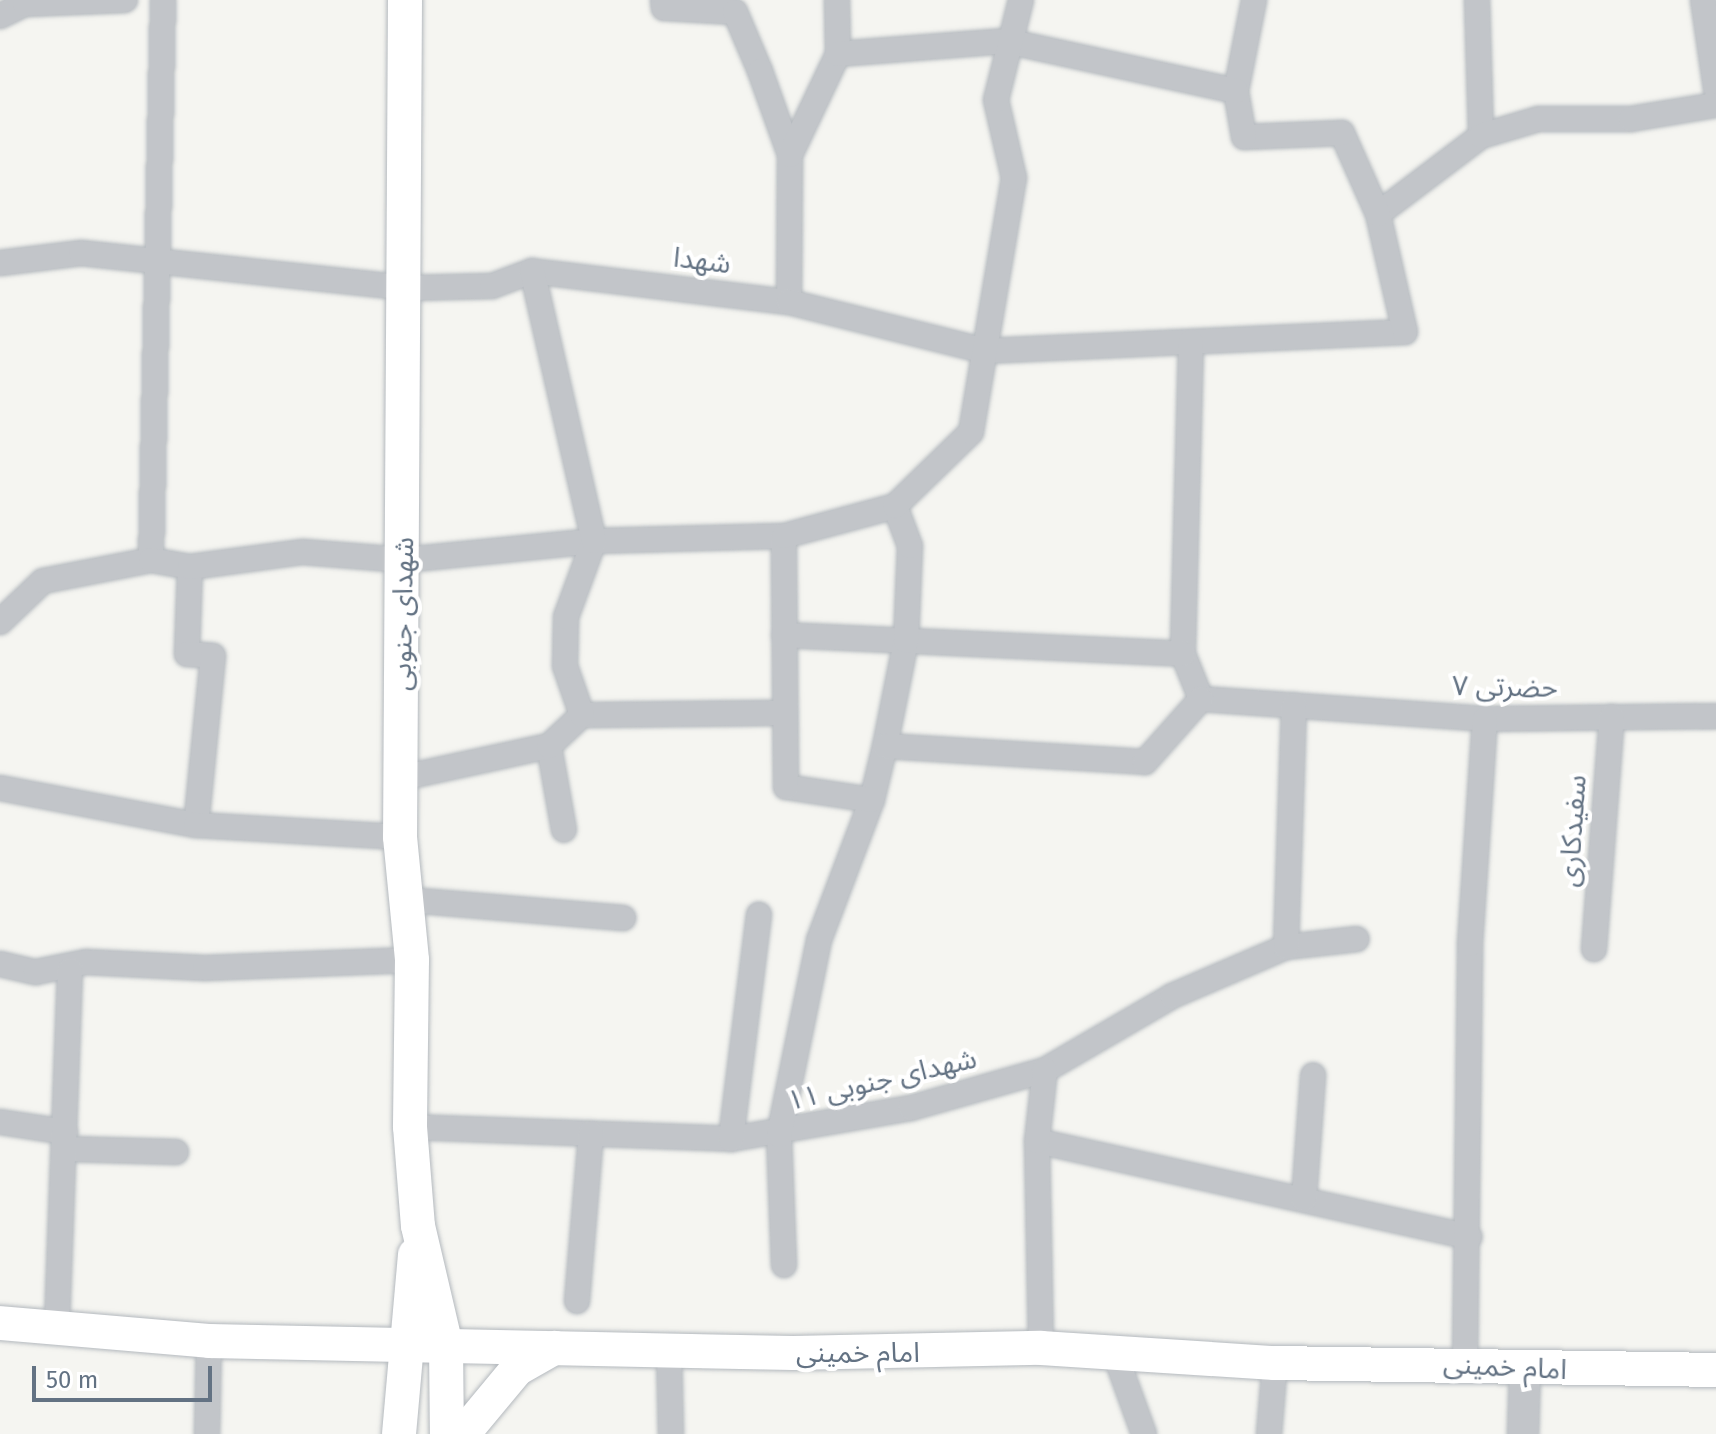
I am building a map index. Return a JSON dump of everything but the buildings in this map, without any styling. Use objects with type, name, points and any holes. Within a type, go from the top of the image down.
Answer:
[{"type":"main road","name":"شهدای جنوبی","points":[[405,0],[409,288],[400,837],[409,900],[412,960],[410,1127],[418,1226],[446,1345],[447,1434]]},
{"type":"main road","name":"شهدای جنوبی","points":[[399,1434],[418,1226]]},
{"type":"main road","name":"امام خمینی","points":[[0,1323],[57,1324],[209,1341],[669,1349],[1041,1348],[1275,1363],[1465,1363],[1525,1370],[1716,1370]]},
{"type":"main road","points":[[463,1434],[517,1369],[556,1347]]},
{"type":"street","points":[[0,16],[25,4],[125,0]]},
{"type":"street","points":[[151,560],[161,261],[163,0]]},
{"type":"street","points":[[663,0],[664,8],[735,12],[790,155],[789,302]]},
{"type":"street","points":[[790,155],[838,54],[837,0]]},
{"type":"street","points":[[0,622],[43,581],[151,560],[190,567],[275,553],[404,560],[594,541],[784,536],[895,506],[971,432],[986,351],[995,255],[1014,178],[996,100],[1006,41],[1021,0]]},
{"type":"street","points":[[1254,0],[1236,91],[1244,137],[1342,133],[1378,214],[1481,136],[1538,119],[1631,119],[1716,105]]},
{"type":"street","points":[[1477,0],[1481,136]]},
{"type":"street","points":[[1703,0],[1716,89]]},
{"type":"street","points":[[838,54],[1006,41],[1236,91]]},
{"type":"street","name":"شهدا","points":[[0,263],[81,253],[409,288],[492,286],[532,271],[789,302],[986,351],[1405,332],[1378,214]]},
{"type":"street","points":[[532,271],[594,541],[566,617],[565,666],[582,715]]},
{"type":"street","points":[[885,746],[1145,762],[1201,699],[1183,654],[1191,342]]},
{"type":"street","points":[[784,1265],[779,1135],[819,940],[872,800],[906,641],[910,546],[895,506]]},
{"type":"street","points":[[784,536],[780,713],[786,787],[872,800]]},
{"type":"street","points":[[190,567],[187,654],[213,656],[196,825]]},
{"type":"street","points":[[784,635],[1183,654]]},
{"type":"street","name":"حضرتی ۷","points":[[1201,699],[1485,719],[1716,716]]},
{"type":"street","points":[[1286,947],[1294,705]]},
{"type":"street","points":[[401,778],[549,746],[582,715],[780,713]]},
{"type":"street","name":"سفیدکاری","points":[[1594,949],[1612,717]]},
{"type":"street","points":[[1465,1363],[1469,1237],[1470,944],[1485,719]]},
{"type":"street","points":[[549,746],[564,830]]},
{"type":"street","points":[[0,788],[196,825],[400,837]]},
{"type":"street","points":[[409,900],[623,918]]},
{"type":"street","points":[[731,1139],[759,915]]},
{"type":"street","name":"۱۱ شهدای جنوبی","points":[[410,1127],[731,1139],[779,1135],[826,1118],[911,1108],[1045,1070],[1172,996],[1286,947],[1357,939]]},
{"type":"street","points":[[0,964],[70,970],[86,962],[205,968],[412,960]]},
{"type":"street","points":[[57,1324],[70,970]]},
{"type":"street","points":[[1041,1348],[1037,1141],[1045,1070]]},
{"type":"street","points":[[1304,1199],[1313,1075]]},
{"type":"street","points":[[0,1122],[65,1140],[176,1152]]},
{"type":"street","points":[[577,1301],[591,1134]]},
{"type":"street","points":[[1037,1141],[1469,1237]]},
{"type":"street","points":[[207,1434],[209,1341]]},
{"type":"street","points":[[669,1349],[671,1434]]},
{"type":"street","points":[[1115,1354],[1144,1434]]},
{"type":"street","points":[[1269,1434],[1275,1363]]},
{"type":"street","points":[[1523,1434],[1525,1370]]}]
